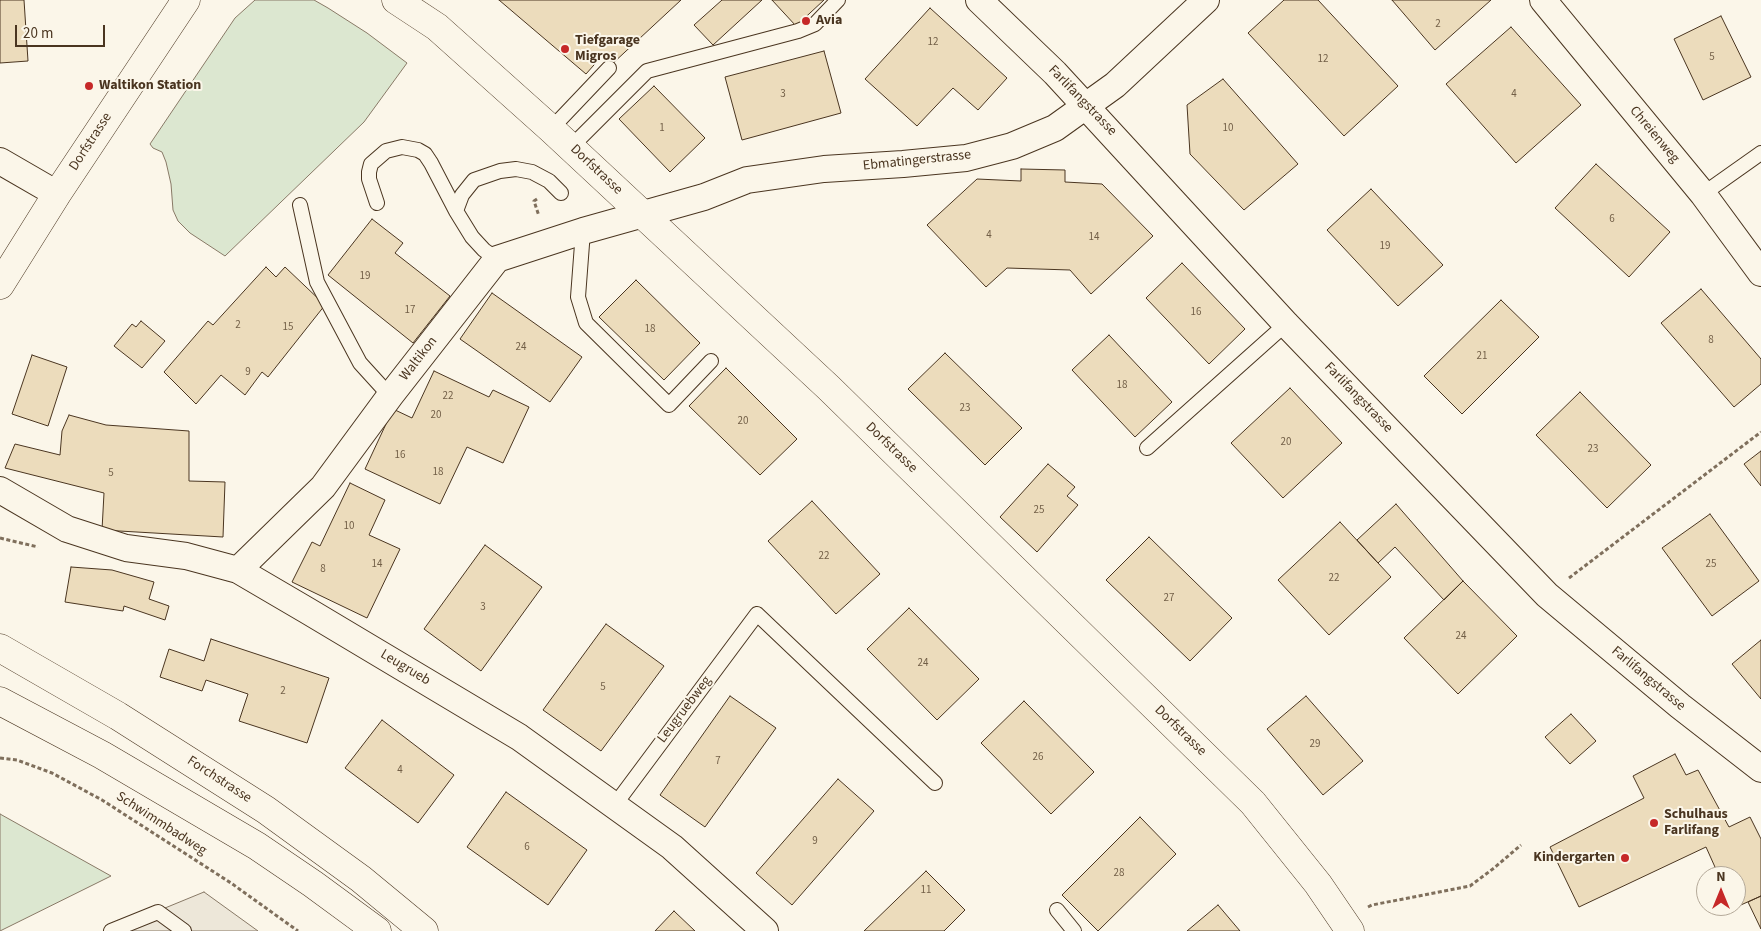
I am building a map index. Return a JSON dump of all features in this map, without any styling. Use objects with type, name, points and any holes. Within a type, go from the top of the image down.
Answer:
[{"type":"main road","name":"Dorfstrasse","points":[[0,285],[57,194],[186,0]]},
{"type":"main road","name":"Dorfstrasse","points":[[396,0],[437,27],[571,147],[830,388],[1253,803],[1318,884],[1350,931]]},
{"type":"main road","name":"Forchstrasse","points":[[0,648],[118,716],[266,810],[361,879],[424,931]]},
{"type":"main road","points":[[0,701],[102,755],[256,846],[313,884],[377,931]]},
{"type":"street","name":"Farlifangstrasse","points":[[979,0],[1055,73],[1286,324],[1547,595],[1680,706],[1761,770]]},
{"type":"street","name":"Ebmatingerstrasse","points":[[643,215],[704,197],[747,180],[824,169],[966,158],[1012,146],[1055,128],[1115,85],[1206,0]]},
{"type":"street","name":"Chreienweg","points":[[1543,0],[1703,194],[1761,273]]},
{"type":"street","points":[[0,161],[57,194]]},
{"type":"street","points":[[496,259],[583,231],[643,215]]},
{"type":"street","name":"Waltikon","points":[[238,570],[324,487],[390,396],[496,259]]},
{"type":"street","name":"Leugrueb","points":[[0,490],[67,529],[126,548],[186,556],[238,570],[519,737],[672,847],[765,931]]},
{"type":"lane","points":[[571,147],[647,71],[798,31],[815,24],[838,0]]},
{"type":"lane","points":[[551,129],[609,68]]},
{"type":"lane","points":[[376,203],[369,178],[372,164],[386,151],[410,147],[425,154],[472,237],[496,259]]},
{"type":"lane","points":[[1703,194],[1761,153]]},
{"type":"lane","points":[[456,211],[462,195],[474,180],[500,171],[516,169],[532,172],[549,181],[561,193]]},
{"type":"lane","points":[[300,205],[317,282],[360,363],[390,396]]},
{"type":"lane","points":[[583,231],[578,297],[586,323],[669,405],[711,361]]},
{"type":"lane","points":[[1147,448],[1286,324]]},
{"type":"lane","name":"Leugruebweg","points":[[614,806],[757,614],[935,783]]},
{"type":"lane","points":[[1057,910],[1074,931]]},
{"type":"lane","points":[[111,931],[158,912],[184,931]]},
{"type":"path","points":[[1547,595],[1761,432]]},
{"type":"path","name":"Schwimmbadweg","points":[[0,758],[17,760],[52,773],[102,800],[231,883],[298,931]]},
{"type":"path","points":[[1366,908],[1372,904],[1470,886],[1521,845]]},
{"type":"green space","points":[[255,0],[314,0],[367,33],[407,63],[364,122],[225,256],[190,233],[178,221],[173,210],[171,184],[166,162],[162,152],[153,148],[150,144],[235,18]]},
{"type":"green space","points":[[0,814],[111,876],[0,931]]},
{"type":"shaded area","points":[[204,892],[258,931],[109,931]]},
{"type":"building","points":[[0,0],[24,0],[28,61],[0,63]]},
{"type":"building","points":[[499,0],[681,0],[611,65],[601,57],[586,74]]},
{"type":"building","points":[[722,0],[762,0],[713,45],[694,25]]},
{"type":"building","points":[[772,0],[824,0],[796,26]]},
{"type":"building","points":[[1284,0],[1318,0],[1398,86],[1344,136],[1248,33]]},
{"type":"building","points":[[1392,0],[1491,0],[1435,50]]},
{"type":"building","points":[[930,8],[1007,78],[978,110],[953,88],[917,126],[865,79]]},
{"type":"building","points":[[1721,16],[1751,77],[1703,100],[1674,39]]},
{"type":"building","points":[[1511,27],[1581,105],[1516,163],[1446,84]]},
{"type":"building","points":[[824,51],[841,113],[742,140],[725,77]]},
{"type":"building","points":[[1223,79],[1298,164],[1244,210],[1190,154],[1187,105]]},
{"type":"building","points":[[654,86],[705,138],[670,172],[619,119]]},
{"type":"building","points":[[1596,164],[1670,232],[1629,277],[1555,208]]},
{"type":"building","points":[[1021,169],[1065,170],[1065,182],[1102,184],[1153,236],[1091,294],[1070,270],[1007,268],[986,287],[927,225],[977,179],[1021,181]]},
{"type":"building","points":[[1371,189],[1443,265],[1398,306],[1327,230]]},
{"type":"building","points":[[372,219],[403,243],[395,253],[450,296],[413,343],[328,275]]},
{"type":"building","points":[[1182,263],[1245,329],[1209,364],[1146,298]]},
{"type":"building","points":[[266,267],[276,277],[285,267],[325,305],[268,377],[262,372],[245,395],[221,375],[196,404],[164,372],[208,321],[213,325]]},
{"type":"building","points":[[636,280],[700,343],[664,380],[599,317]]},
{"type":"building","points":[[1701,289],[1761,359],[1761,384],[1734,407],[1661,323]]},
{"type":"building","points":[[492,293],[582,357],[550,402],[460,339]]},
{"type":"building","points":[[1501,300],[1539,337],[1462,414],[1424,376]]},
{"type":"building","points":[[141,321],[165,341],[142,368],[114,346],[132,324],[136,327]]},
{"type":"building","points":[[1109,335],[1172,402],[1135,437],[1072,370]]},
{"type":"building","points":[[945,353],[1022,428],[985,465],[908,389]]},
{"type":"building","points":[[32,355],[67,367],[48,426],[12,414]]},
{"type":"building","points":[[726,368],[797,439],[760,475],[689,406]]},
{"type":"building","points":[[434,371],[489,397],[493,390],[529,407],[503,463],[467,447],[440,504],[365,469],[393,409],[412,418]]},
{"type":"building","points":[[1290,388],[1342,443],[1283,498],[1231,443]]},
{"type":"building","points":[[1580,392],[1651,465],[1607,508],[1536,435]]},
{"type":"building","points":[[69,415],[106,425],[189,431],[189,481],[225,482],[223,537],[102,530],[104,493],[5,468],[15,444],[60,455],[62,431]]},
{"type":"building","points":[[1761,451],[1761,486],[1744,464]]},
{"type":"building","points":[[1048,464],[1075,487],[1067,496],[1078,505],[1037,552],[1000,517]]},
{"type":"building","points":[[350,483],[385,500],[369,535],[400,549],[367,618],[292,582],[312,542],[320,546]]},
{"type":"building","points":[[812,501],[880,574],[836,614],[768,541]]},
{"type":"building","points":[[1396,504],[1463,581],[1444,600],[1395,547],[1378,563],[1357,540]]},
{"type":"building","points":[[1710,514],[1759,581],[1712,616],[1662,548]]},
{"type":"building","points":[[1340,522],[1391,577],[1329,635],[1278,580]]},
{"type":"building","points":[[1149,537],[1232,618],[1190,661],[1106,580]]},
{"type":"building","points":[[485,545],[542,587],[481,671],[424,629]]},
{"type":"building","points":[[71,567],[112,570],[154,582],[149,599],[169,606],[165,620],[124,606],[123,611],[65,602]]},
{"type":"building","points":[[1463,581],[1517,636],[1458,694],[1404,638]]},
{"type":"building","points":[[909,608],[979,679],[937,720],[867,649]]},
{"type":"building","points":[[606,624],[664,666],[601,751],[543,710]]},
{"type":"building","points":[[211,639],[329,678],[307,743],[239,721],[248,694],[206,680],[202,691],[160,677],[169,649],[204,661]]},
{"type":"building","points":[[1761,640],[1761,699],[1732,664]]},
{"type":"building","points":[[730,696],[776,728],[705,827],[660,795]]},
{"type":"building","points":[[1306,696],[1363,761],[1323,795],[1267,729]]},
{"type":"building","points":[[1024,701],[1094,772],[1051,814],[981,743]]},
{"type":"building","points":[[1571,714],[1596,741],[1570,764],[1545,737]]},
{"type":"building","points":[[382,720],[454,775],[418,823],[345,768]]},
{"type":"building","points":[[1675,754],[1686,775],[1698,770],[1729,827],[1750,817],[1761,839],[1761,896],[1746,903],[1746,866],[1715,866],[1706,847],[1579,907],[1550,847],[1644,798],[1633,776]]},
{"type":"building","points":[[838,779],[874,811],[792,905],[756,873]]},
{"type":"building","points":[[506,792],[587,850],[548,905],[467,847]]},
{"type":"building","points":[[1140,817],[1176,854],[1098,931],[1062,895]]},
{"type":"building","points":[[926,871],[965,910],[944,931],[864,931]]},
{"type":"building","points":[[1761,896],[1761,929],[1748,902]]},
{"type":"building","points":[[1218,905],[1240,931],[1187,931]]},
{"type":"building","points":[[674,911],[695,931],[655,931]]},
{"type":"place","name":"Avia","points":[[806,21]]},
{"type":"place","name":"Tiefgarage Migros","points":[[565,49]]},
{"type":"place","name":"Waltikon Station","points":[[89,86]]},
{"type":"place","name":"Schulhaus Farlifang","points":[[1654,823]]},
{"type":"place","name":"Kindergarten","points":[[1625,858]]}]
